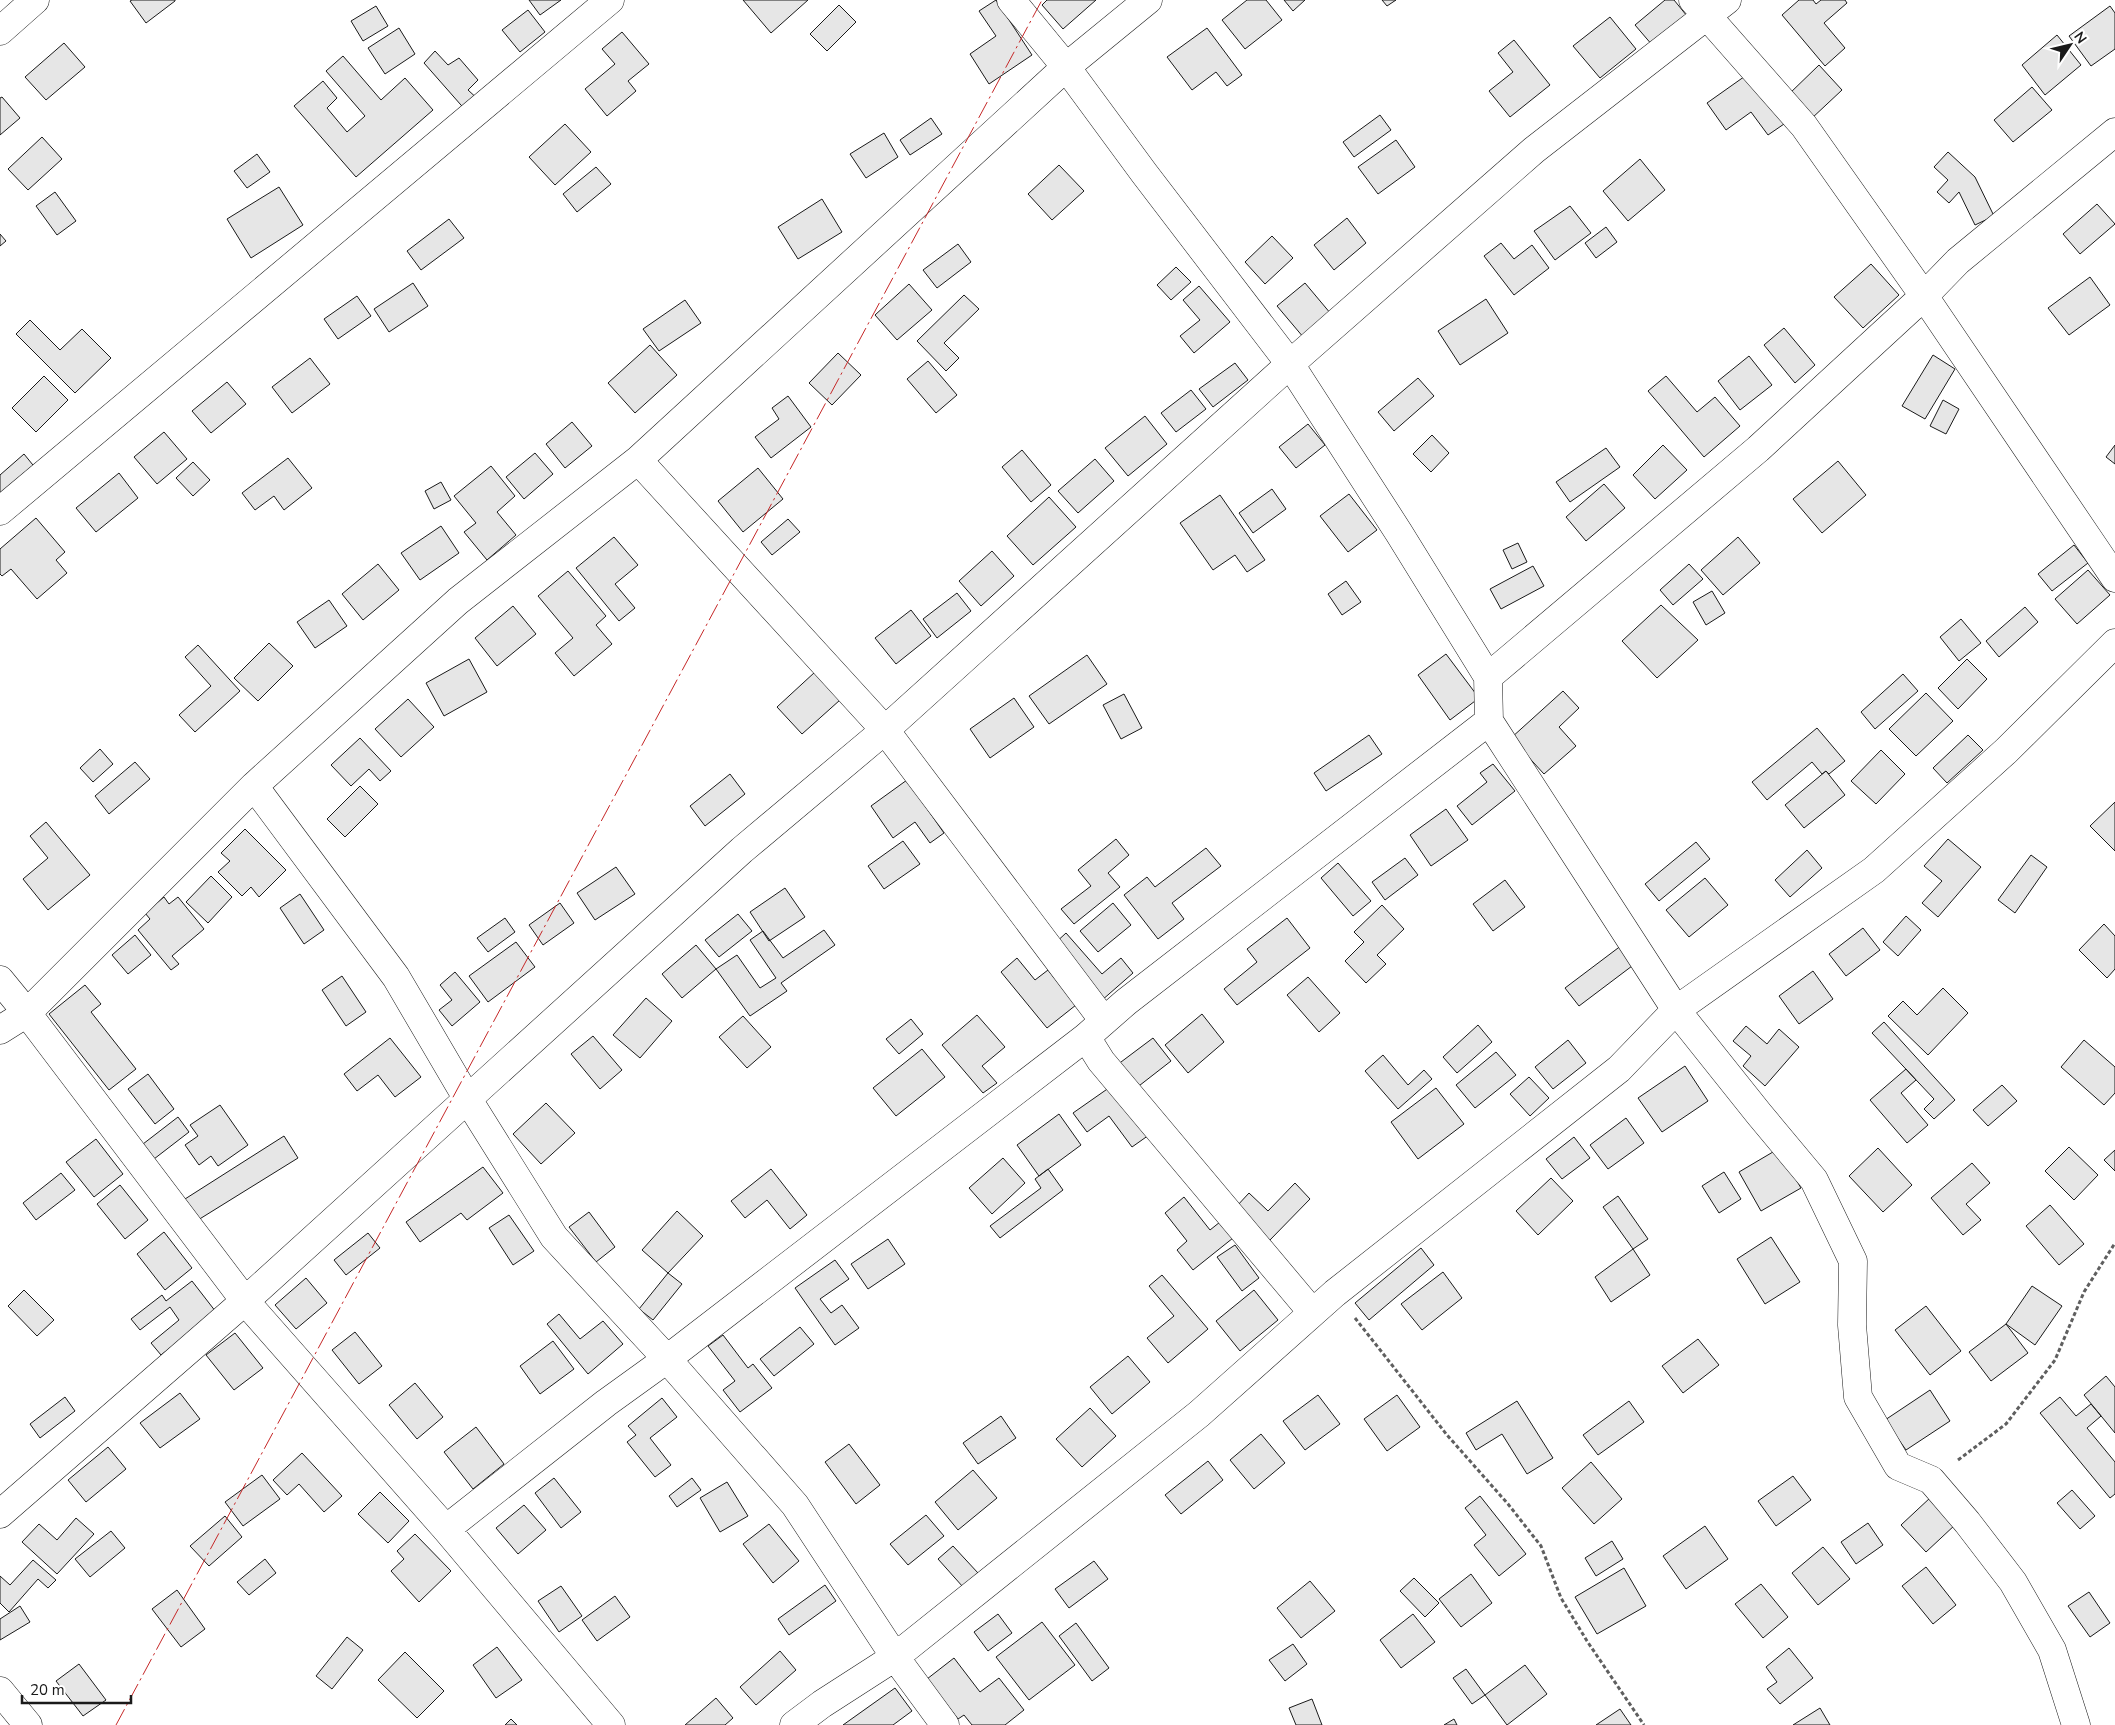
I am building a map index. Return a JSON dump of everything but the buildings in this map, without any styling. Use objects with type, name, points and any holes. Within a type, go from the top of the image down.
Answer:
[{"type":"street","points":[[0,31],[35,0]]},
{"type":"street","points":[[0,511],[610,0]]},
{"type":"street","points":[[1012,0],[1066,67],[1144,173],[1290,364],[1399,533],[1488,678],[1489,721],[1676,1010],[1814,1180],[1853,1261],[1852,1325],[1858,1397],[1898,1466],[1931,1480],[1968,1522],[2013,1582],[2052,1650],[2076,1725]]},
{"type":"street","points":[[0,1030],[27,1013],[254,786],[458,602],[638,460],[1066,67],[1148,0]]},
{"type":"street","points":[[0,1514],[244,1301],[742,850],[885,730],[1290,364],[1534,150],[1709,6],[1804,126],[1924,296],[2115,578]]},
{"type":"street","points":[[1488,678],[1758,449],[1924,296],[1958,261],[2115,132]]},
{"type":"street","points":[[638,460],[885,730],[1095,1029],[1101,1060],[1312,1312]]},
{"type":"street","points":[[794,1725],[822,1704],[895,1658],[1199,1414],[1335,1293],[1619,1068],[1676,1010],[1874,870],[2006,751],[2115,643]]},
{"type":"street","points":[[446,1529],[606,1403],[666,1359],[1095,1029],[1489,721]]},
{"type":"street","points":[[254,786],[396,977],[467,1098],[554,1237],[796,1505],[895,1658],[945,1725]]},
{"type":"street","points":[[0,980],[27,1013],[244,1301],[446,1529],[611,1725]]},
{"type":"street","points":[[0,1691],[28,1725]]},
{"type":"path","points":[[1931,1480],[2006,1424],[2017,1410],[2055,1360],[2084,1292],[2115,1243]]},
{"type":"path","points":[[1335,1293],[1447,1434],[1508,1504],[1541,1546],[1561,1598],[1587,1641],[1644,1725]]},
{"type":"power","points":[[116,1725],[1042,0]]}]
